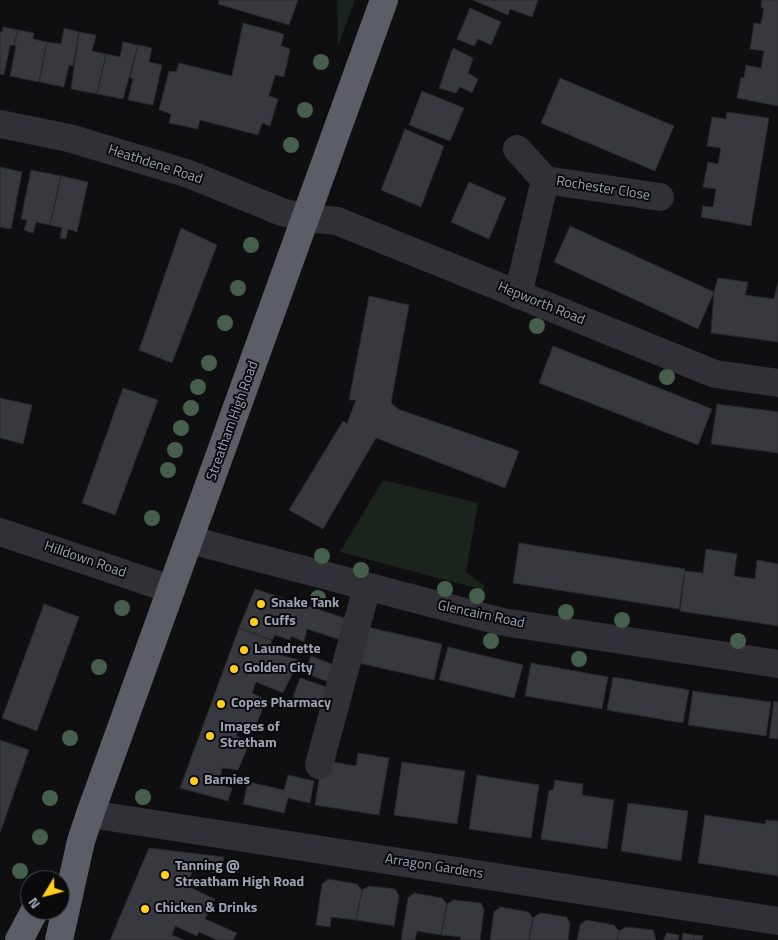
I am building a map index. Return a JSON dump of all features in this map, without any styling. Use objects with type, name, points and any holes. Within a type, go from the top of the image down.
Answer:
[{"type":"highway","name":"Streatham High Road","points":[[59,940],[81,841],[90,814],[384,0]]},
{"type":"highway","name":"Streatham High Road","points":[[62,870],[81,841]]},
{"type":"highway","points":[[19,940],[30,920]]},
{"type":"street","name":"Heathdene Road","points":[[0,124],[69,138],[190,174],[282,212],[306,218]]},
{"type":"street","points":[[517,149],[545,180]]},
{"type":"street","name":"Rochester Close","points":[[518,295],[545,180],[660,197]]},
{"type":"street","name":"Hepworth Road","points":[[306,218],[337,221],[352,226],[715,374],[778,383]]},
{"type":"street","name":"Hilldown Road","points":[[0,532],[170,589]]},
{"type":"street","name":"Glencairn Road","points":[[190,540],[503,622],[778,664]]},
{"type":"street","points":[[319,765],[367,587]]},
{"type":"street","name":"Arragon Gardens","points":[[90,814],[778,921]]},
{"type":"shaded area","points":[[338,0],[355,0],[338,46],[337,2]]},
{"type":"shaded area","points":[[383,480],[478,503],[466,572],[485,586],[483,590],[340,552]]},
{"type":"building","points":[[219,0],[298,0],[289,25],[218,4]]},
{"type":"building","points":[[473,0],[538,0],[532,17],[510,9],[508,15]]},
{"type":"building","points":[[762,0],[778,0],[778,106],[737,98],[741,77],[744,78],[746,65],[761,68],[764,51],[750,49],[754,23],[761,24],[764,8],[761,8]]},
{"type":"building","points":[[470,8],[501,22],[491,45],[478,39],[474,46],[457,39]]},
{"type":"building","points":[[243,23],[284,34],[281,46],[290,49],[284,77],[275,75],[269,96],[278,99],[270,126],[262,123],[258,135],[200,120],[198,129],[169,123],[171,114],[159,110],[169,71],[176,72],[179,63],[232,76]]},
{"type":"building","points":[[3,27],[18,30],[14,45],[10,45],[4,75],[0,74],[0,32],[2,32]]},
{"type":"building","points":[[64,28],[79,32],[73,66],[69,65],[64,87],[39,82],[47,42],[61,44]]},
{"type":"building","points":[[18,30],[34,33],[33,39],[47,42],[39,82],[10,76]]},
{"type":"building","points":[[79,32],[96,35],[92,51],[106,54],[97,94],[71,89]]},
{"type":"building","points":[[123,42],[138,45],[123,99],[97,94],[106,54],[120,57]]},
{"type":"building","points":[[138,45],[152,48],[149,62],[162,65],[153,105],[128,100],[133,78],[130,78]]},
{"type":"building","points":[[453,48],[473,58],[468,73],[478,79],[472,93],[460,87],[456,93],[439,88]]},
{"type":"building","points":[[560,78],[674,126],[655,171],[541,123]]},
{"type":"building","points":[[422,91],[464,108],[450,141],[409,125]]},
{"type":"building","points":[[727,112],[769,118],[751,226],[701,217],[703,206],[713,207],[716,189],[703,187],[708,162],[718,164],[721,148],[707,146],[712,117],[726,119]]},
{"type":"building","points":[[405,129],[444,146],[421,207],[381,190]]},
{"type":"building","points":[[0,167],[22,172],[11,229],[0,227]]},
{"type":"building","points":[[31,170],[61,176],[50,225],[36,222],[33,233],[24,230],[27,220],[21,219]]},
{"type":"building","points":[[61,176],[88,182],[77,232],[68,229],[66,239],[60,238],[62,228],[50,225]]},
{"type":"building","points":[[469,182],[506,198],[489,239],[451,222]]},
{"type":"building","points":[[570,226],[714,292],[698,329],[554,262]]},
{"type":"building","points":[[181,228],[217,245],[172,363],[139,350]]},
{"type":"building","points":[[718,278],[748,282],[745,295],[774,299],[778,282],[778,342],[711,333],[714,292]]},
{"type":"building","points":[[369,296],[409,305],[391,403],[398,409],[519,451],[505,488],[376,438],[323,529],[289,510],[343,421],[347,424],[356,400],[349,400]]},
{"type":"building","points":[[553,346],[712,409],[698,445],[539,383]]},
{"type":"building","points":[[123,388],[158,400],[115,515],[82,503]]},
{"type":"building","points":[[0,398],[32,405],[23,444],[0,438]]},
{"type":"building","points":[[717,404],[778,412],[778,453],[711,444]]},
{"type":"building","points":[[519,543],[685,569],[679,609],[513,583]]},
{"type":"building","points":[[706,549],[737,554],[734,576],[755,579],[757,560],[778,564],[778,626],[680,611],[685,571],[703,573]]},
{"type":"building","points":[[255,589],[348,619],[341,640],[307,629],[304,642],[291,636],[290,640],[275,635],[272,640],[239,628]]},
{"type":"building","points":[[44,604],[79,617],[37,731],[2,718]]},
{"type":"building","points":[[367,627],[442,644],[434,680],[359,663]]},
{"type":"building","points":[[239,628],[272,640],[269,652],[299,660],[283,693],[256,682],[252,693],[266,700],[254,730],[241,725],[236,736],[250,742],[238,770],[222,768],[219,784],[232,788],[228,801],[180,788]]},
{"type":"building","points":[[448,647],[523,665],[514,698],[439,680]]},
{"type":"building","points":[[311,656],[337,666],[331,683],[305,673]]},
{"type":"building","points":[[531,663],[608,677],[602,709],[525,696]]},
{"type":"building","points":[[613,677],[689,690],[683,723],[607,710]]},
{"type":"building","points":[[300,678],[329,688],[322,708],[293,697]]},
{"type":"building","points":[[693,691],[771,702],[766,736],[688,725]]},
{"type":"building","points":[[774,701],[778,702],[778,739],[769,738]]},
{"type":"building","points":[[0,740],[29,750],[0,833]]},
{"type":"building","points":[[358,753],[389,758],[379,815],[315,805],[322,760],[356,766]]},
{"type":"building","points":[[402,762],[465,771],[457,824],[394,815]]},
{"type":"building","points":[[288,775],[314,781],[310,803],[288,798],[284,813],[243,804],[248,782],[284,790]]},
{"type":"building","points":[[477,775],[539,785],[531,838],[469,829]]},
{"type":"building","points":[[555,780],[583,784],[582,795],[614,800],[607,849],[541,839],[549,790],[553,790]]},
{"type":"building","points":[[628,803],[688,811],[681,861],[621,851]]},
{"type":"building","points":[[705,815],[765,824],[766,820],[778,821],[778,876],[698,863]]},
{"type":"building","points":[[149,848],[224,857],[222,874],[193,869],[187,886],[215,899],[205,919],[237,933],[233,940],[217,940],[199,932],[197,936],[175,926],[172,935],[184,940],[110,940]]},
{"type":"building","points":[[328,879],[357,884],[362,890],[356,920],[331,917],[330,927],[316,925],[322,884]]},
{"type":"building","points":[[369,886],[395,889],[399,896],[394,926],[356,920],[362,890]]},
{"type":"building","points":[[414,893],[442,898],[447,904],[441,935],[417,931],[415,940],[401,940],[408,898]]},
{"type":"building","points":[[454,900],[481,903],[484,910],[480,940],[460,940],[461,937],[441,935],[447,904]]},
{"type":"building","points":[[500,907],[528,912],[533,918],[529,940],[490,940],[494,912]]},
{"type":"building","points":[[540,913],[567,917],[570,924],[568,940],[529,940],[533,918]]},
{"type":"building","points":[[586,920],[614,925],[619,931],[617,940],[577,940],[580,925]]},
{"type":"building","points":[[626,927],[653,930],[656,940],[617,940],[619,931]]},
{"type":"building","points":[[667,933],[679,935],[678,940],[663,940]]},
{"type":"building","points":[[683,933],[694,935],[693,940],[682,940]]},
{"type":"building","points":[[694,935],[703,936],[702,940],[693,940]]},
{"type":"place","name":"Snake Tank","points":[[261,604]]},
{"type":"place","name":"Cuffs","points":[[254,622]]},
{"type":"place","name":"Laundrette","points":[[244,650]]},
{"type":"place","name":"Golden City","points":[[234,669]]},
{"type":"place","name":"Copes Pharmacy","points":[[221,704]]},
{"type":"place","name":"Images of Stretham","points":[[210,736]]},
{"type":"place","name":"Barnies","points":[[194,781]]},
{"type":"place","name":"Tanning @ Streatham High Road","points":[[165,875]]},
{"type":"place","name":"Chicken & Drinks","points":[[145,909]]}]
